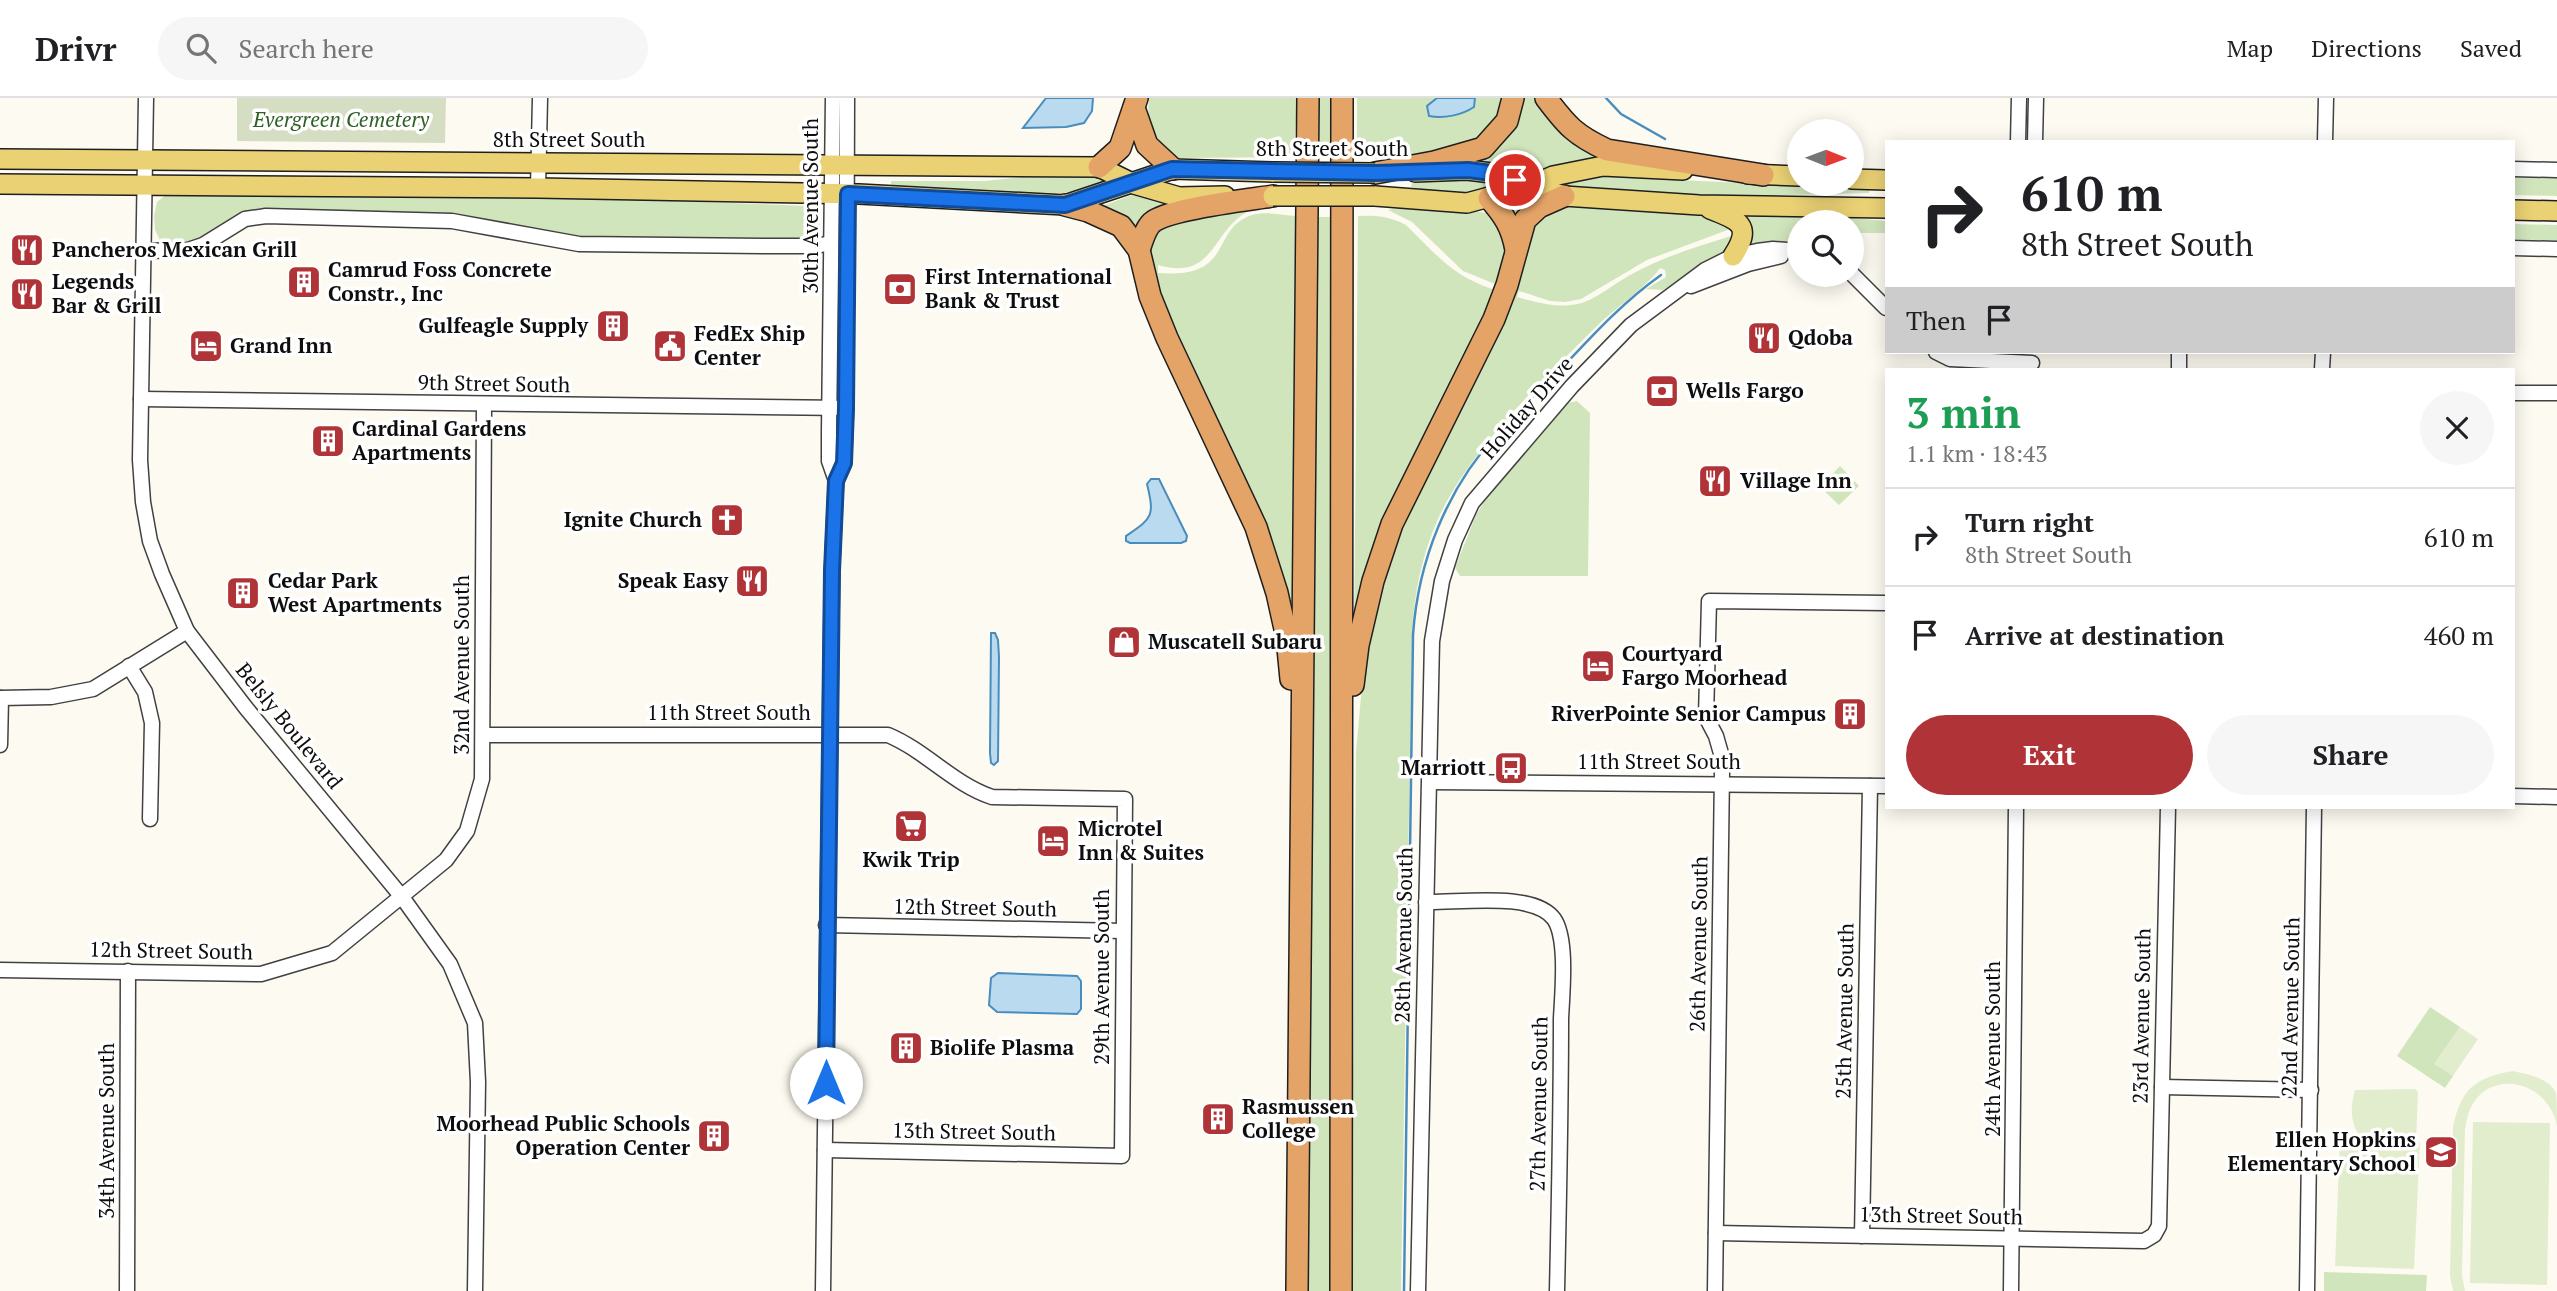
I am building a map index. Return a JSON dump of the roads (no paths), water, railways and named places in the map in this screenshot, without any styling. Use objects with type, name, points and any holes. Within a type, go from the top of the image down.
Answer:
[{"type":"highway","points":[[1297,1291],[1308,98]]},
{"type":"highway","points":[[1341,1291],[1342,98]]},
{"type":"highway","points":[[1376,173],[1434,162],[1483,148],[1507,121],[1513,98]]},
{"type":"highway","points":[[1546,98],[1568,128],[1607,150],[1763,175]]},
{"type":"highway","points":[[1099,167],[1120,148],[1135,103]]},
{"type":"highway","points":[[1135,103],[1147,145],[1172,169]]},
{"type":"highway","points":[[1139,250],[1153,222],[1184,212],[1273,196]]},
{"type":"highway","points":[[1341,746],[1349,712],[1358,645],[1373,581],[1392,524],[1494,319],[1507,285],[1525,220],[1539,206],[1564,196]]},
{"type":"highway","points":[[1489,198],[1504,215],[1512,230],[1516,250]]},
{"type":"highway","points":[[1065,205],[1088,211],[1121,226],[1139,250],[1150,296],[1163,327],[1256,527],[1277,593],[1287,638],[1302,818]]},
{"type":"main road","name":"8th Street South","points":[[0,159],[1099,167],[1134,184],[1179,197],[1375,196],[1466,203],[1530,186],[1553,176],[1603,166],[1787,176]]},
{"type":"main road","name":"8th Street South","points":[[0,184],[538,188],[840,194],[1065,205],[1172,169],[1376,173],[1468,170],[1500,174],[1564,196],[1699,205],[1885,208]]},
{"type":"main road","points":[[1864,179],[1885,180]]},
{"type":"main road","points":[[1699,205],[1738,223],[1743,240],[1733,256]]},
{"type":"main road","points":[[2515,210],[2557,211]]},
{"type":"street","name":"Belsly Boulevard","points":[[146,98],[140,460],[143,502],[149,532],[162,574],[187,631],[246,708],[402,897],[450,964],[475,1023],[478,1082],[475,1291]]},
{"type":"street","points":[[538,188],[540,98]]},
{"type":"street","name":"30th Avenue South","points":[[823,1291],[832,571],[836,481],[844,463],[846,408],[839,164],[833,98]]},
{"type":"street","name":"30th Avenue South","points":[[839,164],[847,98]]},
{"type":"street","points":[[2018,140],[2019,98]]},
{"type":"street","points":[[2035,140],[2036,98]]},
{"type":"street","points":[[2325,140],[2326,98]]},
{"type":"street","points":[[2515,169],[2557,170]]},
{"type":"street","name":"30th Avenue South","points":[[836,481],[829,461],[831,243],[840,194]]},
{"type":"street","points":[[144,251],[188,250],[203,245],[245,219],[266,216],[452,221],[579,244],[803,246],[831,243]]},
{"type":"street","points":[[2515,248],[2557,249]]},
{"type":"street","name":"Holiday Drive","points":[[1441,582],[1455,540],[1472,503],[1572,386],[1622,334],[1691,279],[1733,256],[1773,249],[1787,251]]},
{"type":"street","name":"Holiday Drive","points":[[1680,290],[1748,264],[1787,256]]},
{"type":"street","points":[[1864,284],[1885,307]]},
{"type":"street","points":[[1940,354],[1950,359],[2032,361]]},
{"type":"street","points":[[2515,393],[2557,393]]},
{"type":"street","name":"9th Street South","points":[[141,399],[846,408]]},
{"type":"street","name":"32nd Avenue South","points":[[402,897],[446,860],[467,831],[482,779],[484,405]]},
{"type":"street","name":"28th Avenue South","points":[[1418,1291],[1432,641],[1441,582]]},
{"type":"street","name":"26th Avenue South","points":[[1715,1291],[1722,757],[1716,736],[1706,717],[1709,601],[1885,603]]},
{"type":"street","points":[[0,745],[0,698],[51,698],[93,689],[187,631]]},
{"type":"street","points":[[128,666],[145,692],[152,723],[150,819]]},
{"type":"street","name":"11th Street South","points":[[483,735],[888,735],[905,742],[974,791],[992,797],[1125,799]]},
{"type":"street","name":"11th Street South","points":[[1430,782],[1885,786]]},
{"type":"street","name":"25th Avenue South","points":[[1862,1236],[1870,786]]},
{"type":"street","points":[[2515,796],[2557,797]]},
{"type":"street","name":"29th Avenue South","points":[[1122,1156],[1125,799]]},
{"type":"street","name":"24th Avenue South","points":[[2011,1291],[2016,809]]},
{"type":"street","name":"23rd Avenue South","points":[[2159,1226],[2168,809]]},
{"type":"street","name":"22nd Avenue South","points":[[2307,1291],[2314,809]]},
{"type":"street","name":"12th Street South","points":[[0,970],[261,974],[332,953],[402,897]]},
{"type":"street","name":"27th Avenue South","points":[[1426,902],[1521,901],[1539,907],[1554,919],[1560,934],[1562,952],[1557,1291]]},
{"type":"street","name":"12th Street South","points":[[827,925],[1123,931]]},
{"type":"street","name":"34th Avenue South","points":[[127,1291],[128,971]]},
{"type":"street","points":[[2162,1087],[2311,1090]]},
{"type":"street","name":"13th Street South","points":[[825,1150],[1122,1156]]},
{"type":"street","name":"13th Street South","points":[[1716,1233],[2144,1241],[2154,1235],[2159,1226]]},
{"type":"water","points":[[1046,98],[1093,98],[1092,111],[1084,123],[1066,127],[1023,128]]},
{"type":"water","points":[[1437,98],[1475,98],[1474,107],[1453,116],[1429,116],[1427,106]]},
{"type":"water","points":[[1151,479],[1159,479],[1187,536],[1186,541],[1126,541],[1126,536],[1149,516],[1151,504],[1147,484]]},
{"type":"water","points":[[991,633],[995,633],[998,640],[999,657],[998,761],[994,765],[991,763],[990,753]]},
{"type":"water","points":[[998,973],[1077,976],[1081,981],[1081,1009],[1077,1014],[997,1012],[989,1005],[991,978]]},
{"type":"waterway","points":[[1606,98],[1621,114],[1665,139]]},
{"type":"waterway","points":[[1404,1291],[1413,635],[1421,580],[1438,527],[1464,477],[1480,454],[1609,319],[1661,275]]},
{"type":"place","name":"Pancheros Mexican Grill","points":[[27,250]]},
{"type":"place","name":"Camrud Foss Concrete Constr., Inc","points":[[304,282]]},
{"type":"place","name":"First International Bank & Trust","points":[[900,289]]},
{"type":"place","name":"Legends Bar & Grill","points":[[27,294]]},
{"type":"place","name":"Gulfeagle Supply","points":[[613,326]]},
{"type":"place","name":"Qdoba","points":[[1764,338]]},
{"type":"place","name":"Grand Inn","points":[[206,346]]},
{"type":"place","name":"FedEx Ship Center","points":[[670,346]]},
{"type":"place","name":"Wells Fargo","points":[[1662,391]]},
{"type":"place","name":"Cardinal Gardens Apartments","points":[[328,441]]},
{"type":"place","name":"Village Inn","points":[[1715,481]]},
{"type":"place","name":"Ignite Church","points":[[727,520]]},
{"type":"place","name":"Speak Easy","points":[[752,581]]},
{"type":"place","name":"Cedar Park West Apartments","points":[[243,593]]},
{"type":"place","name":"Muscatell Subaru","points":[[1124,642]]},
{"type":"place","name":"Courtyard Fargo Moorhead","points":[[1598,666]]},
{"type":"place","name":"RiverPointe Senior Campus","points":[[1850,714]]},
{"type":"place","name":"Marriott","points":[[1511,768]]},
{"type":"place","name":"Kwik Trip","points":[[911,826]]},
{"type":"place","name":"Microtel Inn & Suites","points":[[1053,841]]},
{"type":"place","name":"Biolife Plasma","points":[[906,1048]]},
{"type":"place","name":"Rasmussen College","points":[[1218,1119]]},
{"type":"place","name":"Moorhead Public Schools Operation Center","points":[[714,1136]]},
{"type":"place","name":"Ellen Hopkins Elementary School","points":[[2441,1152]]},
{"type":"park label","name":"Evergreen Cemetery","points":[[341,120]]}]
